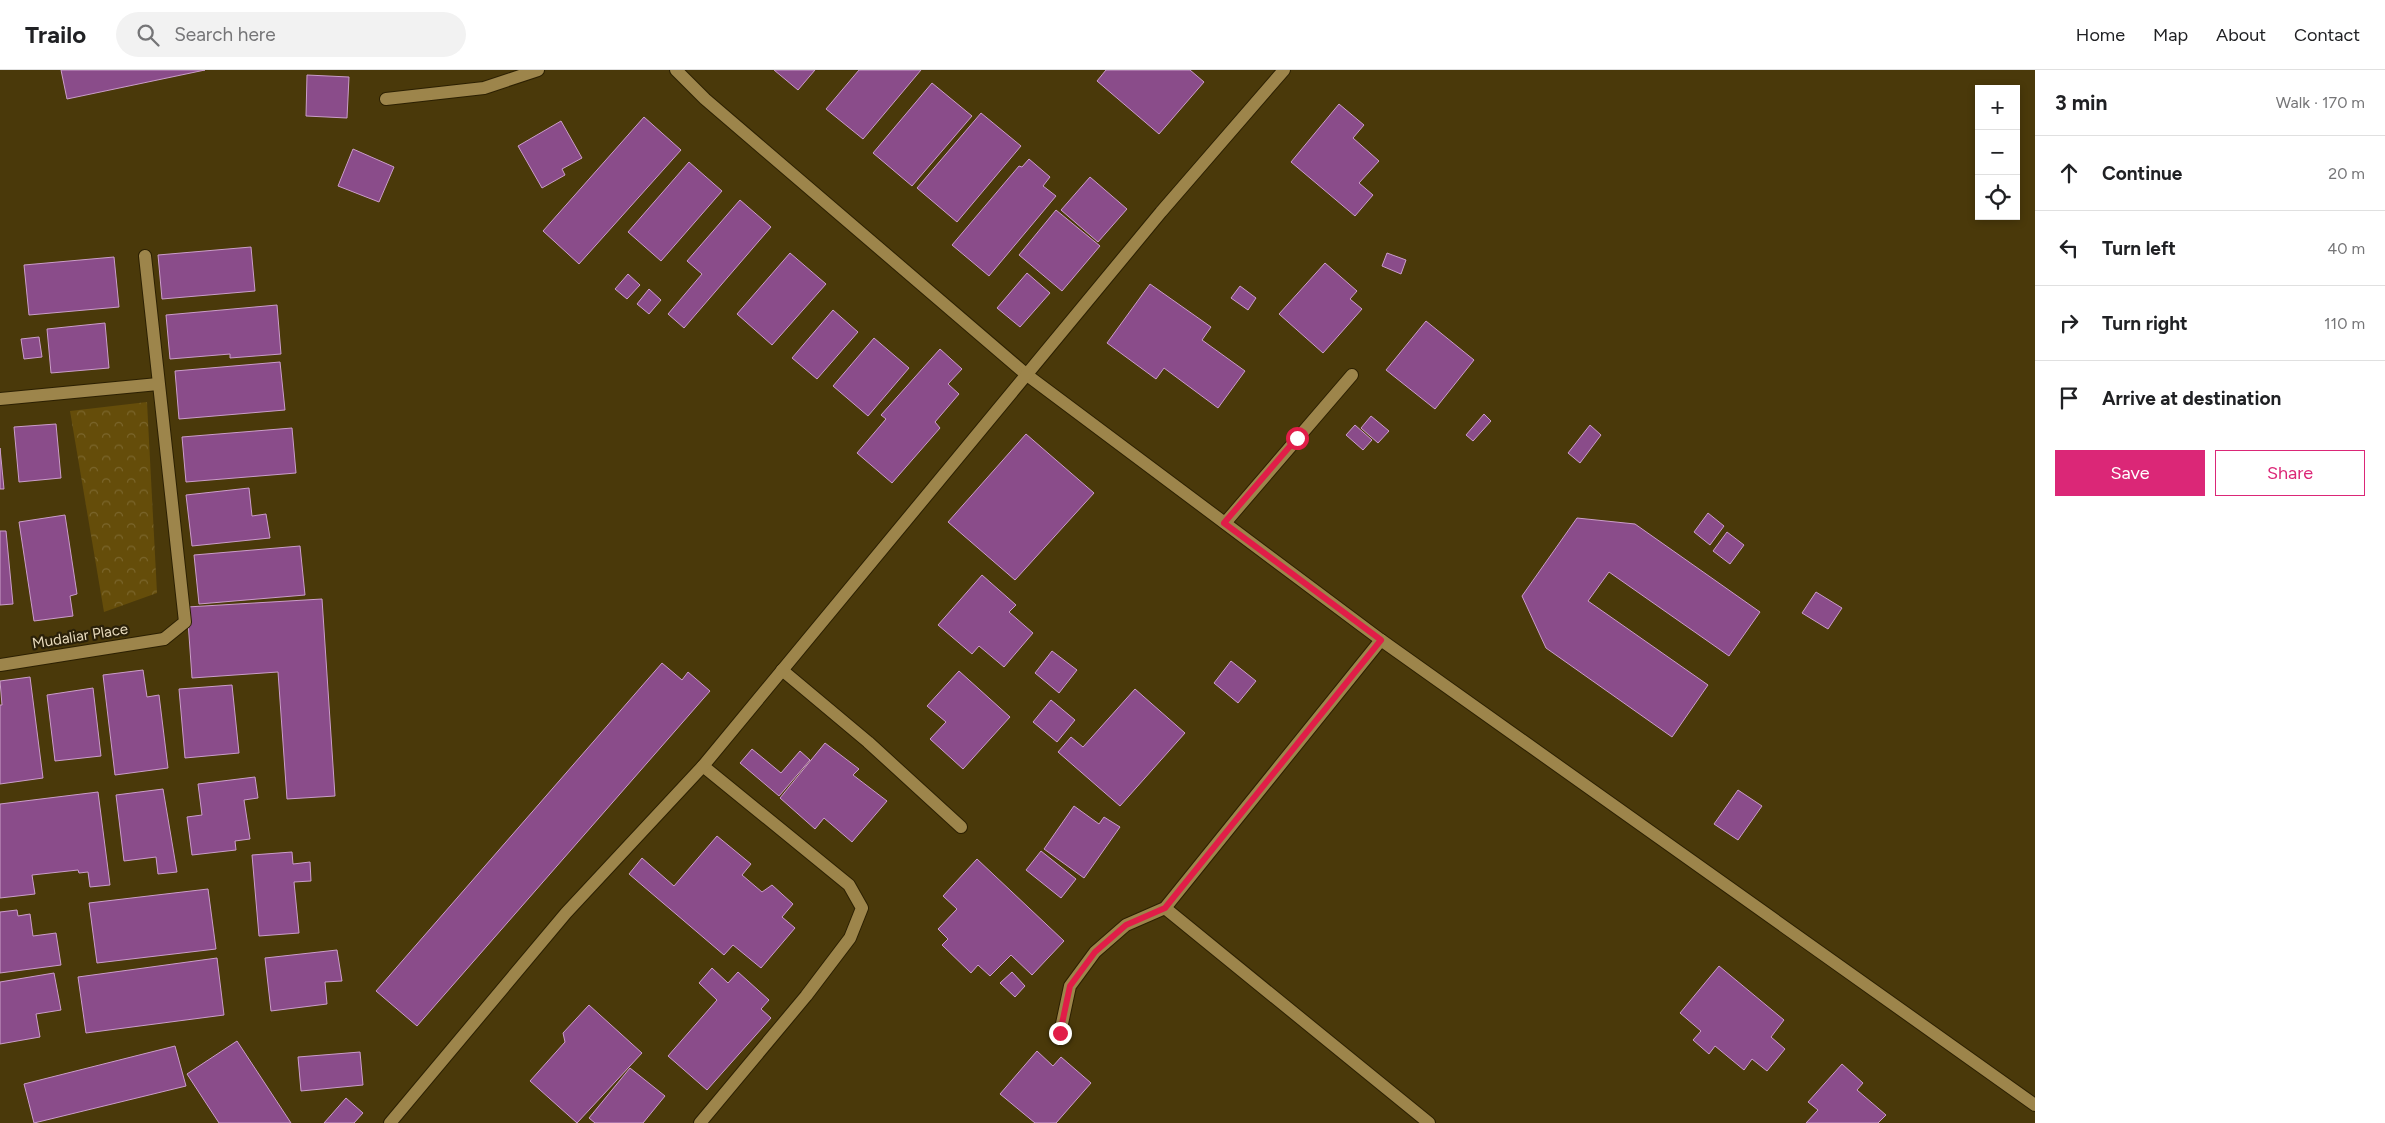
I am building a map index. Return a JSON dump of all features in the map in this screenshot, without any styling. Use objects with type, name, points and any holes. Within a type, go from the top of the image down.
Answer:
[{"type":"street","points":[[386,99],[484,88],[538,70]]},
{"type":"street","points":[[676,70],[705,99],[1027,375],[1381,640],[2035,1105]]},
{"type":"street","points":[[390,1123],[566,913],[703,766],[1161,212],[1284,70]]},
{"type":"street","points":[[0,399],[158,384],[145,256]]},
{"type":"street","points":[[1224,523],[1352,374]]},
{"type":"street","name":"Mudaliar Place","points":[[0,664],[164,639],[184,622],[158,384]]},
{"type":"street","points":[[1060,1033],[1070,986],[1095,952],[1126,925],[1165,908],[1381,640]]},
{"type":"street","points":[[782,670],[868,742],[961,827]]},
{"type":"street","points":[[700,1123],[806,996],[850,938],[862,908],[849,885],[703,766]]},
{"type":"street","points":[[1165,908],[1429,1123]]},
{"type":"green space","points":[[147,402],[157,593],[104,612],[70,411]]},
{"type":"building","points":[[61,70],[205,70],[67,99]]},
{"type":"building","points":[[774,70],[815,70],[798,90]]},
{"type":"building","points":[[859,70],[921,70],[863,139],[826,109]]},
{"type":"building","points":[[1106,70],[1190,70],[1204,82],[1159,134],[1097,81]]},
{"type":"building","points":[[307,75],[349,77],[347,118],[306,116]]},
{"type":"building","points":[[932,83],[972,116],[912,186],[873,153]]},
{"type":"building","points":[[1339,104],[1364,125],[1353,138],[1379,161],[1359,183],[1373,195],[1355,216],[1291,162]]},
{"type":"building","points":[[981,113],[1021,146],[957,222],[917,188]]},
{"type":"building","points":[[644,117],[681,150],[579,264],[543,231]]},
{"type":"building","points":[[561,121],[582,158],[562,169],[565,175],[542,188],[518,146]]},
{"type":"building","points":[[353,149],[394,167],[379,202],[338,186]]},
{"type":"building","points":[[1029,159],[1050,177],[1043,186],[1056,196],[989,276],[952,245],[1019,166],[1022,167]]},
{"type":"building","points":[[689,162],[722,191],[661,261],[628,232]]},
{"type":"building","points":[[1090,177],[1127,209],[1098,242],[1061,210]]},
{"type":"building","points":[[740,200],[771,227],[684,328],[668,314],[702,274],[687,261]]},
{"type":"building","points":[[1056,210],[1100,246],[1062,291],[1019,255]]},
{"type":"building","points":[[251,247],[255,291],[162,299],[158,255]]},
{"type":"building","points":[[790,253],[826,284],[772,345],[737,314]]},
{"type":"building","points":[[1387,253],[1406,260],[1401,274],[1382,266]]},
{"type":"building","points":[[114,257],[119,307],[29,315],[24,265]]},
{"type":"building","points":[[1325,263],[1357,291],[1350,299],[1362,309],[1323,353],[1279,314]]},
{"type":"building","points":[[1027,273],[1050,293],[1020,327],[997,308]]},
{"type":"building","points":[[628,274],[640,285],[627,299],[615,289]]},
{"type":"building","points":[[1150,284],[1211,327],[1202,340],[1245,371],[1218,408],[1164,368],[1156,379],[1107,343]]},
{"type":"building","points":[[1240,286],[1256,298],[1248,310],[1231,298]]},
{"type":"building","points":[[649,289],[661,300],[649,314],[637,304]]},
{"type":"building","points":[[277,305],[281,354],[230,358],[230,354],[170,359],[166,315]]},
{"type":"building","points":[[833,310],[858,332],[817,379],[792,358]]},
{"type":"building","points":[[1426,321],[1474,360],[1435,409],[1386,370]]},
{"type":"building","points":[[105,323],[109,368],[51,373],[47,329]]},
{"type":"building","points":[[39,337],[42,357],[24,359],[21,339]]},
{"type":"building","points":[[874,338],[909,368],[868,416],[833,386]]},
{"type":"building","points":[[940,349],[962,369],[948,384],[959,394],[935,422],[940,428],[892,483],[857,453],[886,419],[881,415]]},
{"type":"building","points":[[280,362],[285,410],[179,419],[175,371]]},
{"type":"building","points":[[1484,414],[1491,421],[1473,441],[1466,435]]},
{"type":"building","points":[[1371,416],[1389,431],[1378,443],[1361,428]]},
{"type":"building","points":[[56,424],[61,478],[19,482],[14,427]]},
{"type":"building","points":[[1355,425],[1372,440],[1363,450],[1346,435]]},
{"type":"building","points":[[1590,425],[1601,435],[1580,463],[1568,453]]},
{"type":"building","points":[[292,428],[296,473],[186,482],[182,437]]},
{"type":"building","points":[[1026,434],[1094,493],[1015,580],[948,522]]},
{"type":"building","points":[[0,448],[4,489],[0,489]]},
{"type":"building","points":[[249,488],[252,516],[266,514],[270,538],[192,546],[186,495]]},
{"type":"building","points":[[1708,513],[1724,526],[1710,545],[1694,532]]},
{"type":"building","points":[[65,515],[77,594],[70,596],[73,616],[34,621],[19,522]]},
{"type":"building","points":[[1577,518],[1635,524],[1760,612],[1729,656],[1609,572],[1588,601],[1708,685],[1672,737],[1546,648],[1522,596]]},
{"type":"building","points":[[0,531],[6,531],[13,604],[0,605]]},
{"type":"building","points":[[1727,532],[1744,545],[1730,564],[1713,551]]},
{"type":"building","points":[[300,546],[305,595],[199,604],[194,555]]},
{"type":"building","points":[[982,575],[1016,605],[1009,612],[1033,633],[1004,667],[979,646],[972,654],[938,625]]},
{"type":"building","points":[[1816,592],[1842,608],[1828,629],[1802,613]]},
{"type":"building","points":[[322,599],[335,796],[287,799],[278,672],[192,678],[187,607]]},
{"type":"building","points":[[1052,651],[1077,670],[1059,693],[1035,673]]},
{"type":"building","points":[[1231,661],[1256,681],[1238,703],[1214,683]]},
{"type":"building","points":[[662,663],[682,680],[688,672],[710,691],[417,1026],[376,991]]},
{"type":"building","points":[[143,670],[147,697],[159,695],[168,768],[115,775],[103,675]]},
{"type":"building","points":[[959,671],[1010,717],[963,769],[930,739],[946,722],[927,706]]},
{"type":"building","points":[[30,677],[43,778],[0,784],[0,705],[2,705],[0,681]]},
{"type":"building","points":[[232,685],[239,753],[185,758],[179,689]]},
{"type":"building","points":[[93,688],[101,756],[55,761],[47,695]]},
{"type":"building","points":[[1135,689],[1185,733],[1120,806],[1058,752],[1071,737],[1083,747]]},
{"type":"building","points":[[1051,700],[1075,720],[1057,742],[1033,722]]},
{"type":"building","points":[[825,743],[859,769],[853,775],[887,801],[852,842],[824,818],[815,829],[780,798]]},
{"type":"building","points":[[752,749],[781,773],[800,751],[810,760],[779,796],[740,763]]},
{"type":"building","points":[[255,777],[258,798],[244,800],[250,839],[235,841],[236,850],[192,855],[187,817],[202,815],[198,784]]},
{"type":"building","points":[[163,789],[177,872],[158,874],[156,857],[124,861],[116,795]]},
{"type":"building","points":[[1738,790],[1762,806],[1738,840],[1714,824]]},
{"type":"building","points":[[98,792],[110,885],[90,887],[88,872],[79,873],[78,870],[32,875],[35,894],[0,898],[0,804]]},
{"type":"building","points":[[1074,806],[1099,824],[1104,817],[1120,827],[1084,878],[1044,849]]},
{"type":"building","points":[[717,836],[751,864],[742,875],[762,892],[772,885],[793,904],[782,917],[795,928],[761,968],[733,945],[724,955],[629,874],[642,858],[674,886]]},
{"type":"building","points":[[1041,851],[1076,879],[1061,898],[1026,870]]},
{"type":"building","points":[[292,852],[293,864],[310,862],[311,881],[294,882],[299,933],[259,936],[252,855]]},
{"type":"building","points":[[977,859],[1064,941],[1032,975],[1011,955],[990,976],[978,965],[971,973],[942,945],[948,939],[938,929],[957,909],[943,896]]},
{"type":"building","points":[[208,889],[216,949],[97,963],[89,903]]},
{"type":"building","points":[[17,910],[18,916],[30,914],[33,936],[56,933],[61,965],[0,973],[0,912]]},
{"type":"building","points":[[337,950],[342,981],[325,982],[327,1004],[271,1011],[265,958]]},
{"type":"building","points":[[217,958],[224,1015],[86,1033],[78,977]]},
{"type":"building","points":[[1719,966],[1784,1020],[1771,1037],[1785,1049],[1767,1071],[1752,1059],[1744,1070],[1715,1046],[1709,1054],[1693,1040],[1701,1031],[1680,1013]]},
{"type":"building","points":[[712,968],[728,983],[738,972],[769,1000],[761,1009],[771,1018],[707,1090],[668,1056],[717,1000],[699,983]]},
{"type":"building","points":[[1012,972],[1025,986],[1015,997],[1000,983]]},
{"type":"building","points":[[54,973],[61,1010],[36,1014],[40,1037],[0,1044],[0,982]]},
{"type":"building","points":[[589,1005],[642,1053],[577,1123],[530,1081],[565,1042],[563,1033]]},
{"type":"building","points":[[237,1041],[291,1123],[219,1123],[187,1074]]},
{"type":"building","points":[[175,1046],[186,1086],[34,1123],[24,1084]]},
{"type":"building","points":[[1037,1051],[1053,1066],[1061,1057],[1091,1083],[1056,1123],[1035,1123],[1000,1094]]},
{"type":"building","points":[[360,1052],[363,1085],[301,1091],[298,1057]]},
{"type":"building","points":[[1842,1064],[1863,1083],[1857,1090],[1886,1115],[1878,1123],[1806,1123],[1818,1110],[1808,1102]]},
{"type":"building","points":[[630,1068],[665,1096],[643,1123],[595,1123],[589,1118]]},
{"type":"building","points":[[346,1098],[363,1113],[354,1123],[324,1123]]},
{"type":"route","points":[[1060,1033],[1070,986],[1095,952],[1126,925],[1165,908],[1381,640],[1224,523],[1297,438]]}]
